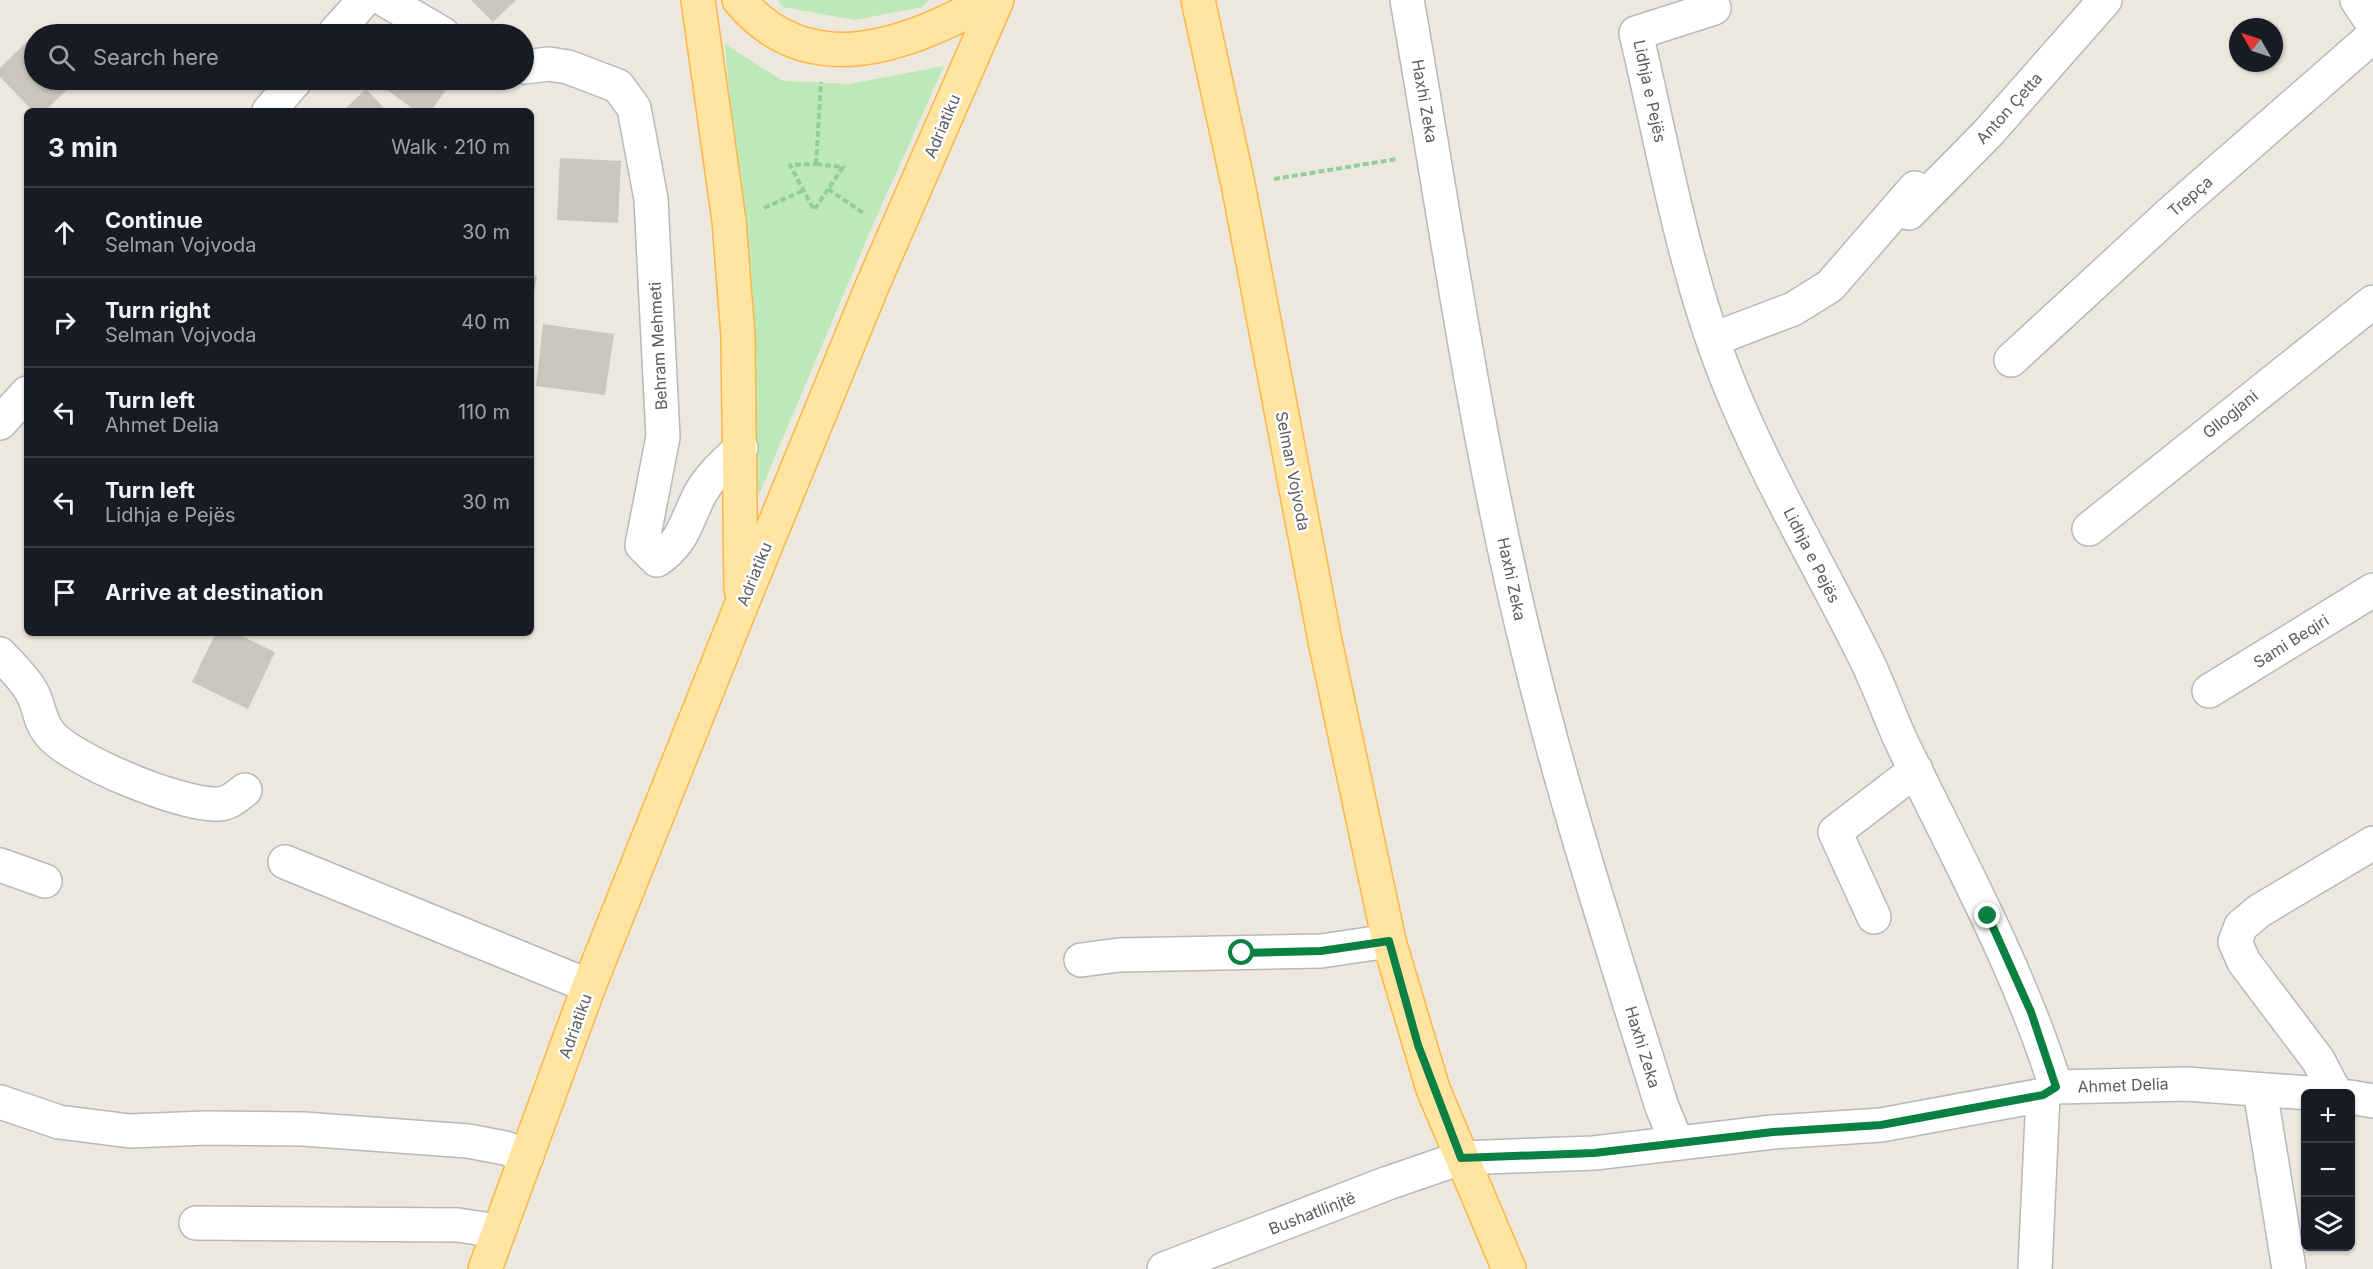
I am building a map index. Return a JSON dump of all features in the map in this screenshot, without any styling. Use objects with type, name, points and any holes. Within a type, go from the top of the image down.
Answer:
[{"type":"main road","points":[[698,0],[729,221],[738,337],[741,606]]},
{"type":"main road","points":[[740,0],[767,28],[790,41],[819,49],[879,46],[900,40],[930,31],[989,0]]},
{"type":"main road","name":"Adriatiku","points":[[485,1269],[497,1231],[589,987],[741,606],[895,233],[997,0]]},
{"type":"main road","name":"Selman Vojvoda","points":[[1198,0],[1238,184],[1325,640],[1389,941],[1418,1045],[1461,1158],[1509,1269]]},
{"type":"street","points":[[343,24],[364,0]]},
{"type":"street","points":[[385,0],[426,24]]},
{"type":"street","name":"Haxhi Zeka","points":[[1407,0],[1453,276],[1530,660],[1579,844],[1662,1107],[1677,1143]]},
{"type":"street","name":"Lidhja e Pejës","points":[[1710,0],[1714,8],[1636,33],[1684,241],[1714,339],[1726,376],[1783,499],[1864,656],[1916,770],[1988,916],[2031,1012],[2050,1091]]},
{"type":"street","name":"Anton Çetta","points":[[1714,339],[1793,309],[1830,286],[1912,200],[1988,133],[2105,0]]},
{"type":"street","points":[[2357,0],[2373,24]]},
{"type":"street","name":"Trepça","points":[[2012,360],[2175,209],[2373,36]]},
{"type":"street","name":"Behram Mehmeti","points":[[534,66],[549,64],[568,67],[618,86],[634,108],[651,199],[663,437],[642,545],[657,560],[679,542],[701,493],[715,472],[741,448]]},
{"type":"street","points":[[272,108],[287,90]]},
{"type":"street","name":"Gllogjani","points":[[2089,529],[2373,302]]},
{"type":"street","points":[[0,423],[24,396]]},
{"type":"street","name":"Sami Beqiri","points":[[2209,691],[2373,590]]},
{"type":"street","points":[[0,654],[30,689],[37,703],[40,721],[51,736],[82,758],[161,792],[216,804],[231,801],[245,790]]},
{"type":"street","points":[[1874,918],[1835,831],[1916,770]]},
{"type":"street","points":[[2333,1089],[2318,1060],[2244,962],[2235,942],[2241,926],[2259,911],[2373,843]]},
{"type":"street","points":[[285,862],[589,987]]},
{"type":"street","points":[[0,865],[45,881]]},
{"type":"street","points":[[1081,960],[1119,955],[1321,951],[1389,941]]},
{"type":"street","name":"Ahmet Delia","points":[[1461,1158],[1594,1153],[1773,1132],[1881,1125],[2050,1091],[2187,1084],[2301,1093]]},
{"type":"street","points":[[2260,1090],[2289,1269]]},
{"type":"street","points":[[2035,1269],[2050,1091]]},
{"type":"street","points":[[2355,1098],[2373,1101]]},
{"type":"street","points":[[0,1102],[59,1122],[129,1131],[206,1128],[303,1129],[468,1141],[505,1148],[527,1156]]},
{"type":"street","name":"Bushatllinjtë","points":[[1164,1269],[1388,1183],[1461,1158]]},
{"type":"street","points":[[196,1223],[458,1225],[497,1231]]},
{"type":"path","points":[[816,164],[822,84],[819,49]]},
{"type":"path","points":[[1238,184],[1433,153]]},
{"type":"path","points":[[816,164],[843,167],[828,189],[814,210],[790,165],[816,164]]},
{"type":"path","points":[[828,189],[895,233]]},
{"type":"path","points":[[729,221],[739,219],[804,190]]},
{"type":"green space","points":[[777,0],[929,0],[922,7],[855,20],[783,7]]},
{"type":"green space","points":[[725,44],[783,81],[850,84],[944,66],[875,220],[746,525],[739,219]]},
{"type":"building","points":[[471,0],[516,0],[493,22]]},
{"type":"building","points":[[24,45],[24,90],[67,90],[48,108],[30,108],[0,77],[0,68]]},
{"type":"building","points":[[367,90],[384,108],[346,108]]},
{"type":"building","points":[[387,90],[446,90],[433,108],[412,108]]},
{"type":"building","points":[[560,158],[621,161],[618,223],[557,220]]},
{"type":"building","points":[[534,276],[537,276],[534,292]]},
{"type":"building","points":[[543,324],[614,334],[605,395],[536,386]]},
{"type":"building","points":[[215,636],[241,636],[275,652],[248,709],[192,682]]},
{"type":"route","points":[[1242,953],[1321,951],[1389,941],[1418,1045],[1461,1158],[1594,1153],[1773,1132],[1881,1125],[2043,1095],[2056,1087],[2031,1012],[1988,916]]}]
